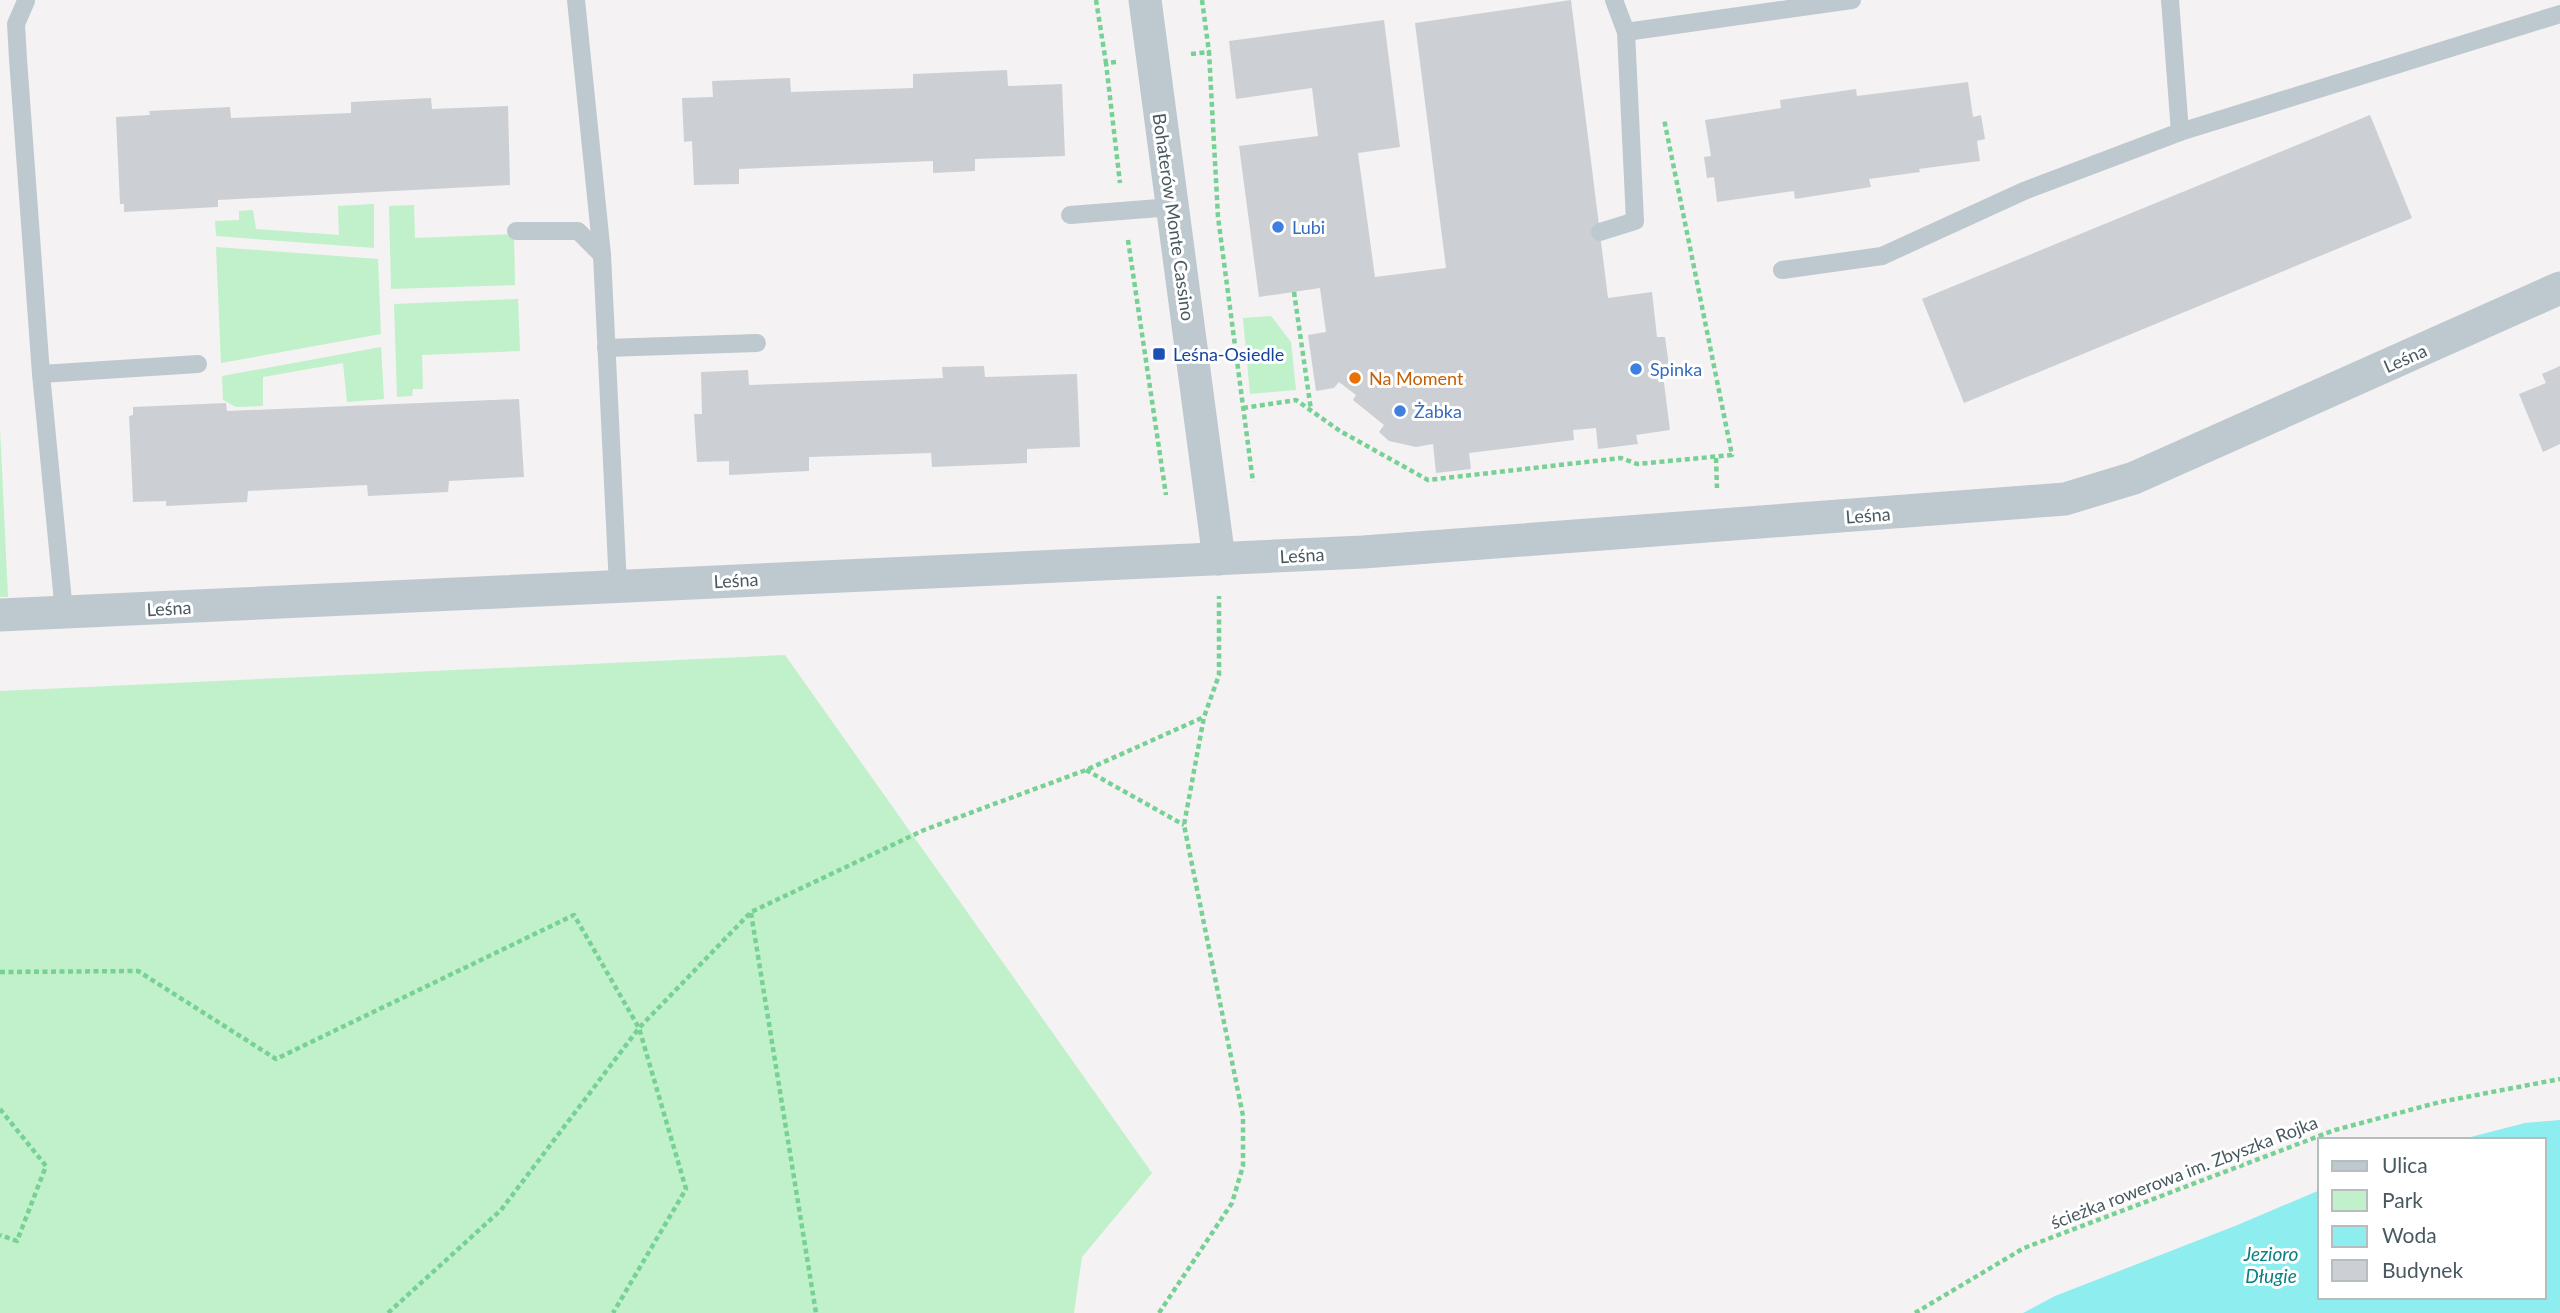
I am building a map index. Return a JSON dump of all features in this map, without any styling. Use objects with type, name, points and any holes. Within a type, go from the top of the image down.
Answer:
[{"type":"street","name":"Bohaterów Monte Cassino","points":[[1145,0],[1219,559]]},
{"type":"street","name":"Leśna","points":[[0,615],[1377,551],[2065,499],[2134,478],[2560,288]]},
{"type":"lane","points":[[576,0],[602,255],[618,586]]},
{"type":"lane","points":[[1600,232],[1635,220],[1626,32],[1614,0]]},
{"type":"lane","points":[[1626,32],[1852,0]]},
{"type":"lane","points":[[2171,0],[2180,132]]},
{"type":"lane","points":[[26,1],[16,24],[41,374],[64,612]]},
{"type":"lane","points":[[1782,270],[1882,256],[2024,191],[2180,132],[2560,14]]},
{"type":"lane","points":[[1070,215],[1172,207]]},
{"type":"lane","points":[[516,231],[578,231],[602,255]]},
{"type":"lane","points":[[606,348],[757,342]]},
{"type":"lane","points":[[41,374],[198,364]]},
{"type":"path","points":[[1096,0],[1106,62]]},
{"type":"path","points":[[1202,0],[1209,52]]},
{"type":"path","points":[[1243,408],[1296,400],[1428,480],[1621,458],[1637,464],[1732,455],[1662,109]]},
{"type":"path","points":[[1294,292],[1311,411]]},
{"type":"path","points":[[1716,458],[1717,499]]},
{"type":"path","points":[[1159,1313],[1232,1203],[1243,1166],[1244,1127],[1184,825],[1204,717],[1219,675],[1219,593]]},
{"type":"path","points":[[388,1313],[500,1210],[639,1028],[751,912],[924,830],[1086,770],[1204,717]]},
{"type":"path","points":[[1086,770],[1184,825]]},
{"type":"path","points":[[751,912],[816,1313]]},
{"type":"path","points":[[0,972],[138,971],[276,1059],[574,915],[639,1028],[686,1189],[613,1313]]},
{"type":"path","name":"ścieżka rowerowa im. Zbyszka Rojka","points":[[1915,1313],[2024,1248],[2335,1130],[2440,1101],[2560,1079]]},
{"type":"path","points":[[0,1109],[46,1166],[17,1241],[0,1235]]},
{"type":"green space","points":[[374,204],[374,248],[216,236],[215,221],[239,220],[239,211],[253,210],[256,229],[339,235],[338,206]]},
{"type":"green space","points":[[414,205],[415,238],[514,234],[515,285],[391,289],[389,206]]},
{"type":"green space","points":[[216,247],[378,259],[381,334],[221,363]]},
{"type":"green space","points":[[518,299],[520,351],[422,355],[423,389],[413,389],[412,396],[397,397],[394,304]]},
{"type":"green space","points":[[1271,316],[1291,342],[1296,390],[1250,394],[1243,318]]},
{"type":"green space","points":[[381,347],[384,399],[347,402],[343,363],[263,377],[263,406],[236,407],[223,400],[222,376]]},
{"type":"green space","points":[[0,428],[8,597],[0,597]]},
{"type":"green space","points":[[785,655],[1152,1173],[1082,1257],[1074,1313],[0,1313],[0,691]]},
{"type":"water","name":"Jezioro Długie","points":[[2560,1120],[2560,1313],[2023,1313],[2055,1296],[2318,1191],[2318,1299],[2546,1299],[2546,1138],[2467,1138],[2525,1123]]},
{"type":"building","points":[[1571,0],[1608,298],[1652,292],[1657,337],[1665,337],[1669,366],[1662,367],[1670,430],[1636,435],[1638,444],[1598,449],[1596,428],[1573,430],[1574,440],[1469,453],[1471,469],[1436,473],[1433,444],[1416,447],[1389,441],[1379,432],[1384,425],[1353,400],[1356,395],[1339,382],[1334,388],[1316,391],[1308,335],[1326,332],[1320,288],[1259,297],[1239,146],[1318,136],[1312,88],[1236,99],[1229,41],[1384,20],[1400,147],[1358,153],[1375,277],[1446,268],[1415,23]]},
{"type":"building","points":[[1007,70],[1008,86],[1062,84],[1065,156],[975,159],[975,171],[933,173],[933,161],[739,169],[739,184],[694,185],[692,141],[684,142],[682,98],[713,97],[712,81],[790,78],[791,92],[913,88],[913,74]]},
{"type":"building","points":[[1968,82],[1973,117],[1981,115],[1985,139],[1977,141],[1980,161],[1869,179],[1871,187],[1795,199],[1794,191],[1717,202],[1714,177],[1707,178],[1704,157],[1711,156],[1705,120],[1781,108],[1780,100],[1856,89],[1857,96]]},
{"type":"building","points":[[431,98],[432,109],[508,106],[510,185],[218,200],[218,207],[124,212],[124,204],[120,204],[116,117],[150,115],[149,111],[230,107],[231,118],[351,113],[351,102]]},
{"type":"building","points":[[2370,115],[2412,218],[1964,403],[1922,299]]},
{"type":"building","points":[[984,366],[985,377],[1077,374],[1080,447],[1027,449],[1027,463],[932,467],[931,453],[809,457],[809,471],[729,475],[729,461],[697,462],[694,414],[702,414],[701,372],[748,370],[749,385],[943,378],[942,367]]},
{"type":"building","points":[[2560,366],[2560,444],[2543,452],[2519,394],[2546,383],[2542,374]]},
{"type":"building","points":[[519,399],[524,477],[449,481],[448,492],[368,496],[367,485],[248,491],[247,502],[166,506],[166,501],[133,502],[129,416],[133,415],[133,407],[226,403],[227,411]]},
{"type":"place","name":"Lubi","points":[[1278,227]]},
{"type":"place","name":"Leśna-Osiedle","points":[[1159,354]]},
{"type":"place","name":"Spinka","points":[[1636,369]]},
{"type":"place","name":"Na Moment","points":[[1355,378]]},
{"type":"place","name":"Żabka","points":[[1400,411]]}]
